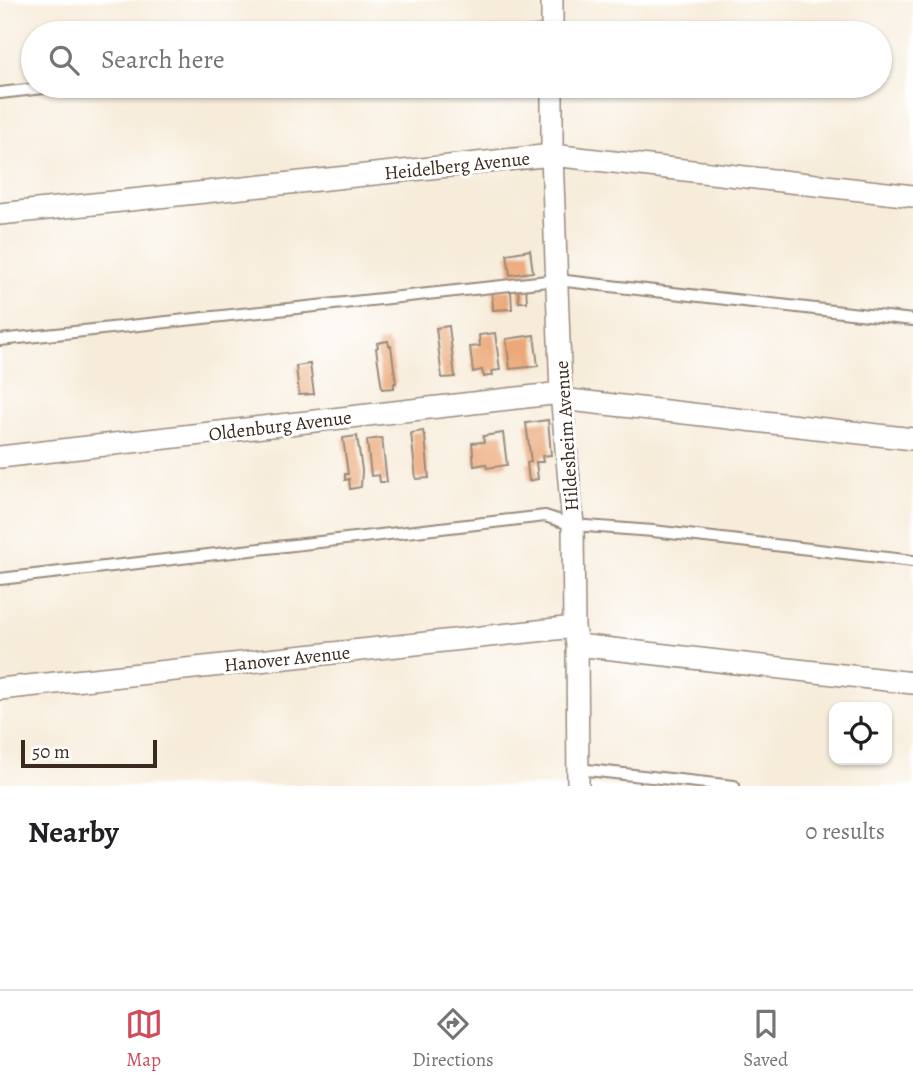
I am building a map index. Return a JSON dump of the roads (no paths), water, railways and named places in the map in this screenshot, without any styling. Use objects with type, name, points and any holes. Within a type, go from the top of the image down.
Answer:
[{"type":"street","points":[[552,0],[552,21]]},
{"type":"street","name":"Hildesheim Avenue","points":[[552,98],[561,396],[573,525],[578,778]]},
{"type":"street","name":"Heidelberg Avenue","points":[[0,214],[552,155],[913,196]]},
{"type":"street","name":"Oldenburg Avenue","points":[[0,457],[561,396],[913,439]]},
{"type":"street","name":"Hanover Avenue","points":[[0,689],[575,636],[913,683]]},
{"type":"lane","points":[[0,93],[21,91]]},
{"type":"lane","points":[[0,340],[556,280],[913,320]]},
{"type":"lane","points":[[0,579],[545,516],[573,525],[653,531],[913,561]]},
{"type":"lane","points":[[578,778],[734,786]]}]
